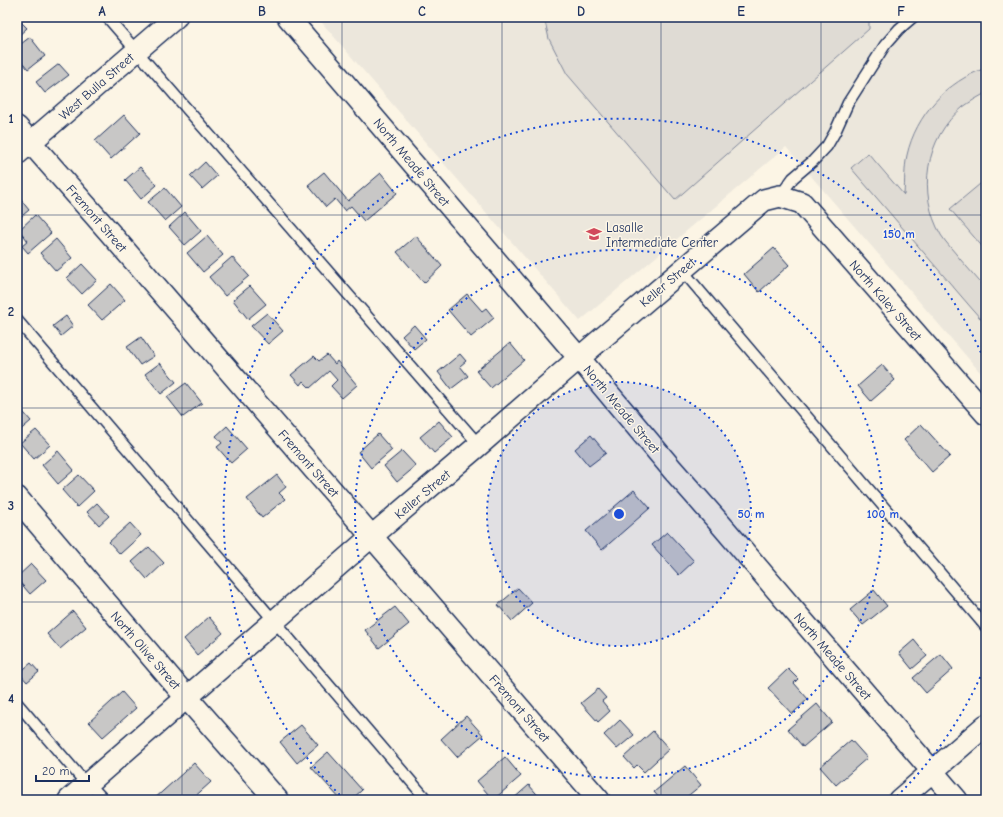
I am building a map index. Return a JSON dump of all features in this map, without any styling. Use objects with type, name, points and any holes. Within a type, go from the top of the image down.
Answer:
[{"type":"street","name":"West Bulla Street","points":[[24,148],[176,17]]},
{"type":"street","name":"North Meade Street","points":[[288,17],[957,800]]},
{"type":"street","name":"Fremont Street","points":[[17,127],[24,148],[111,234],[600,800]]},
{"type":"street","name":"Keller Street","points":[[69,800],[372,536],[764,200],[780,196]]},
{"type":"street","name":"North Kaley Street","points":[[780,196],[802,203],[986,414]]},
{"type":"street","name":"North Olive Street","points":[[17,498],[276,800]]},
{"type":"street","points":[[899,800],[986,725]]},
{"type":"lane","points":[[107,17],[479,445]]},
{"type":"lane","points":[[780,196],[793,178],[813,161],[827,146],[848,103],[885,45],[899,29],[913,17]]},
{"type":"lane","points":[[682,270],[986,627]]},
{"type":"lane","points":[[17,320],[427,800]]},
{"type":"lane","points":[[17,703],[82,779],[104,800]]},
{"type":"shaded area","name":"Lasalle Intermediate Center","points":[[317,17],[986,17],[986,379],[786,147],[580,321]]},
{"type":"shaded area","points":[[544,17],[869,17],[869,29],[675,200],[567,74],[549,39]]},
{"type":"shaded area","points":[[986,68],[986,93],[963,107],[950,120],[940,134],[933,150],[927,184],[933,219],[941,235],[986,289],[986,325],[851,168],[868,153],[904,195],[905,170],[911,140],[926,113],[935,101],[958,81]]},
{"type":"shaded area","points":[[986,179],[986,251],[950,209]]},
{"type":"building","points":[[17,18],[27,28],[17,37]]},
{"type":"building","points":[[30,37],[45,56],[28,69],[17,56],[17,47]]},
{"type":"building","points":[[59,64],[69,75],[45,93],[36,82]]},
{"type":"building","points":[[124,115],[140,133],[111,159],[95,141]]},
{"type":"building","points":[[205,162],[217,176],[202,189],[190,176]]},
{"type":"building","points":[[140,167],[157,185],[141,199],[125,180]]},
{"type":"building","points":[[324,172],[348,201],[381,173],[397,193],[364,221],[351,206],[345,211],[335,199],[326,207],[308,185]]},
{"type":"building","points":[[165,188],[181,207],[165,221],[148,202]]},
{"type":"building","points":[[17,195],[29,210],[17,220]]},
{"type":"building","points":[[185,212],[201,231],[185,245],[169,227]]},
{"type":"building","points":[[35,215],[51,233],[28,253],[22,246],[28,241],[19,230]]},
{"type":"building","points":[[207,236],[223,255],[203,272],[187,253]]},
{"type":"building","points":[[416,236],[442,266],[424,283],[397,252]]},
{"type":"building","points":[[56,239],[72,258],[56,271],[40,253]]},
{"type":"building","points":[[774,248],[789,265],[759,292],[744,274]]},
{"type":"building","points":[[232,257],[249,276],[225,296],[209,277]]},
{"type":"building","points":[[82,264],[97,280],[82,294],[67,278]]},
{"type":"building","points":[[111,284],[125,300],[102,320],[88,305]]},
{"type":"building","points":[[250,286],[266,304],[248,319],[233,300]]},
{"type":"building","points":[[467,294],[482,311],[486,308],[494,318],[471,337],[448,310]]},
{"type":"building","points":[[267,313],[283,331],[268,344],[251,326]]},
{"type":"building","points":[[66,316],[73,326],[61,336],[53,326]]},
{"type":"building","points":[[414,325],[426,339],[414,349],[402,336]]},
{"type":"building","points":[[141,337],[154,356],[140,365],[127,347]]},
{"type":"building","points":[[510,343],[524,360],[491,388],[476,371]]},
{"type":"building","points":[[460,354],[466,361],[460,366],[468,376],[451,389],[438,372]]},
{"type":"building","points":[[327,355],[335,364],[337,361],[357,385],[342,398],[331,386],[337,380],[329,371],[310,388],[303,381],[300,385],[291,375],[314,356],[319,361]]},
{"type":"building","points":[[160,363],[176,382],[161,394],[145,374]]},
{"type":"building","points":[[882,365],[895,380],[871,401],[858,386]]},
{"type":"building","points":[[186,383],[202,403],[183,417],[167,397]]},
{"type":"building","points":[[17,405],[31,421],[17,433]]},
{"type":"building","points":[[439,421],[453,437],[434,453],[420,437]]},
{"type":"building","points":[[921,424],[950,456],[932,472],[904,440]]},
{"type":"building","points":[[227,426],[247,449],[231,463],[217,447],[222,443],[216,436]]},
{"type":"building","points":[[36,430],[50,445],[34,459],[20,443]]},
{"type":"building","points":[[378,434],[392,450],[371,468],[358,452]]},
{"type":"building","points":[[591,435],[606,453],[589,466],[575,449]]},
{"type":"building","points":[[58,451],[74,470],[58,484],[42,465]]},
{"type":"building","points":[[402,451],[416,466],[397,482],[384,466]]},
{"type":"building","points":[[79,475],[94,491],[77,507],[62,490]]},
{"type":"building","points":[[277,475],[286,487],[279,493],[285,499],[262,518],[247,499]]},
{"type":"building","points":[[634,490],[650,508],[602,550],[586,531]]},
{"type":"building","points":[[97,503],[109,516],[99,525],[87,512]]},
{"type":"building","points":[[130,523],[141,535],[120,554],[109,542]]},
{"type":"building","points":[[667,532],[694,561],[679,575],[652,545]]},
{"type":"building","points":[[149,547],[164,563],[147,579],[132,562]]},
{"type":"building","points":[[31,564],[46,580],[30,594],[17,579],[17,577]]},
{"type":"building","points":[[518,588],[532,603],[512,621],[498,605]]},
{"type":"building","points":[[874,590],[887,606],[863,625],[850,610]]},
{"type":"building","points":[[395,607],[409,624],[379,648],[365,630]]},
{"type":"building","points":[[73,611],[86,627],[60,649],[47,634]]},
{"type":"building","points":[[209,617],[223,633],[197,655],[184,639]]},
{"type":"building","points":[[914,640],[927,656],[912,669],[899,653]]},
{"type":"building","points":[[941,654],[953,669],[926,693],[913,678]]},
{"type":"building","points":[[31,663],[39,672],[27,682],[19,673]]},
{"type":"building","points":[[788,669],[798,679],[794,683],[808,699],[792,714],[768,688]]},
{"type":"building","points":[[598,689],[606,698],[602,701],[610,711],[598,722],[581,703]]},
{"type":"building","points":[[122,692],[136,708],[103,737],[89,722]]},
{"type":"building","points":[[817,704],[832,722],[803,747],[788,729]]},
{"type":"building","points":[[466,716],[483,735],[457,757],[441,739]]},
{"type":"building","points":[[620,720],[634,735],[617,749],[604,735]]},
{"type":"building","points":[[301,725],[318,745],[297,763],[280,742]]},
{"type":"building","points":[[653,731],[669,749],[644,772],[637,765],[634,768],[624,757]]},
{"type":"building","points":[[851,740],[867,758],[836,785],[820,767]]},
{"type":"building","points":[[328,752],[362,790],[351,800],[341,800],[311,767]]},
{"type":"building","points":[[505,757],[521,776],[493,800],[477,781]]},
{"type":"building","points":[[194,763],[211,782],[191,800],[153,800]]},
{"type":"building","points":[[685,766],[701,785],[683,800],[661,800],[654,792]]},
{"type":"building","points":[[529,785],[542,800],[512,800]]},
{"type":"place","name":"Lasalle Intermediate Center","points":[[594,234]]}]
